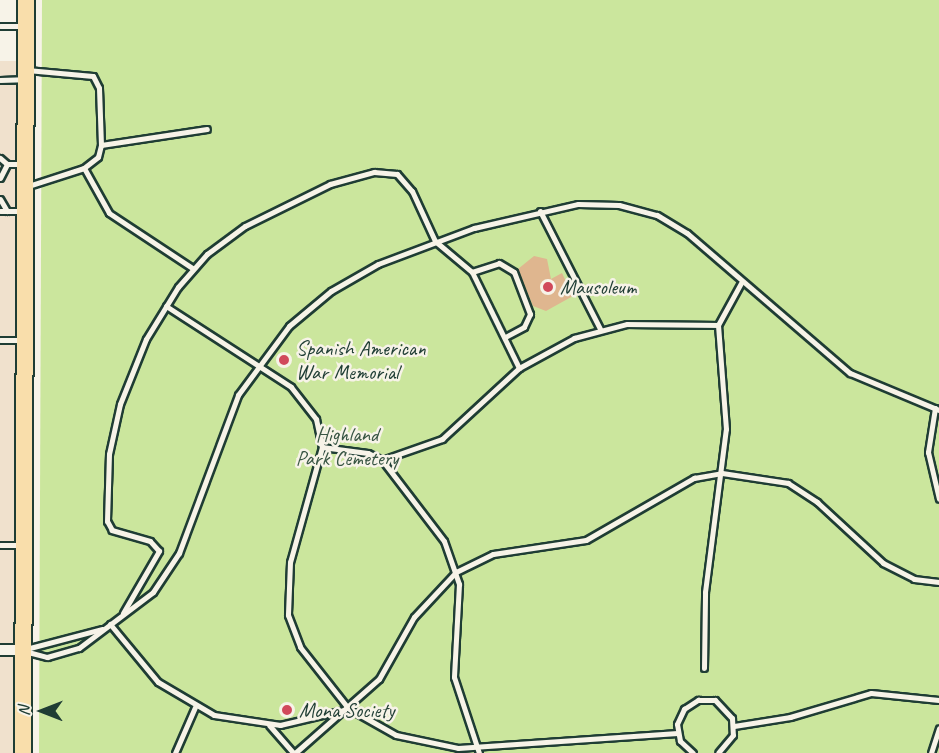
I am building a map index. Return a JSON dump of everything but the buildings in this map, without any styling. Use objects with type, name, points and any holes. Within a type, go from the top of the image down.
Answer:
[{"type":"main road","points":[[22,753],[26,0]]},
{"type":"street","points":[[0,650],[23,651]]},
{"type":"lane","points":[[0,26],[25,26]]},
{"type":"lane","points":[[0,80],[25,75],[93,76],[99,88],[101,145],[98,157],[84,168],[26,186]]},
{"type":"lane","points":[[101,145],[207,129]]},
{"type":"lane","points":[[0,158],[7,164],[26,164]]},
{"type":"lane","points":[[0,178],[7,164]]},
{"type":"lane","points":[[84,168],[109,213],[192,268]]},
{"type":"lane","points":[[123,613],[159,547],[108,525],[109,454],[128,382],[166,306],[192,268],[232,234],[277,207],[330,184],[382,171],[397,174],[408,184],[435,242],[472,273],[519,368]]},
{"type":"lane","points":[[0,199],[7,211]]},
{"type":"lane","points":[[23,651],[42,657],[66,654],[123,613],[143,603],[178,553],[216,442],[255,367],[289,326],[331,291],[384,261],[435,242],[540,211],[601,203],[657,215],[687,233],[741,283],[850,373],[937,409],[928,452],[939,499]]},
{"type":"lane","points":[[0,211],[26,212]]},
{"type":"lane","points":[[540,211],[600,329]]},
{"type":"lane","points":[[472,273],[499,263],[514,272],[530,315],[524,327],[505,337]]},
{"type":"lane","points":[[704,668],[705,592],[722,473],[726,400],[718,325],[741,283]]},
{"type":"lane","points":[[166,306],[302,396],[316,419],[322,447],[290,562],[287,604],[300,647],[348,708],[416,742],[479,751],[677,733]]},
{"type":"lane","points":[[382,460],[442,439],[519,368],[600,329],[718,325]]},
{"type":"lane","points":[[0,340],[25,340]]},
{"type":"lane","points":[[322,447],[368,453],[382,460],[444,541],[456,572],[460,596],[454,677],[479,751]]},
{"type":"lane","points":[[269,726],[294,753],[379,679],[414,617],[456,572],[493,555],[586,540],[679,483],[722,473],[788,483],[817,502],[883,563],[914,579],[939,582]]},
{"type":"lane","points":[[0,545],[24,546]]},
{"type":"lane","points":[[110,624],[158,682],[195,707],[223,719],[269,726],[348,708]]},
{"type":"lane","points":[[23,651],[102,629]]},
{"type":"lane","points":[[734,726],[790,717],[871,693],[939,700]]},
{"type":"lane","points":[[677,733],[684,709],[698,700],[722,704],[734,726],[729,743],[718,753]]},
{"type":"lane","points":[[175,753],[195,707]]},
{"type":"lane","points":[[931,753],[939,728]]},
{"type":"lane","points":[[677,733],[693,753]]},
{"type":"shaded area","points":[[0,61],[25,61],[23,753],[0,753]]},
{"type":"green space","name":"Highland Park Cemetery","points":[[42,0],[939,0],[939,753],[39,753]]},
{"type":"place","name":"Mausoleum","points":[[548,287]]},
{"type":"place","name":"Spanish American War Memorial","points":[[284,360]]},
{"type":"place","name":"Mona Society","points":[[287,710]]}]
